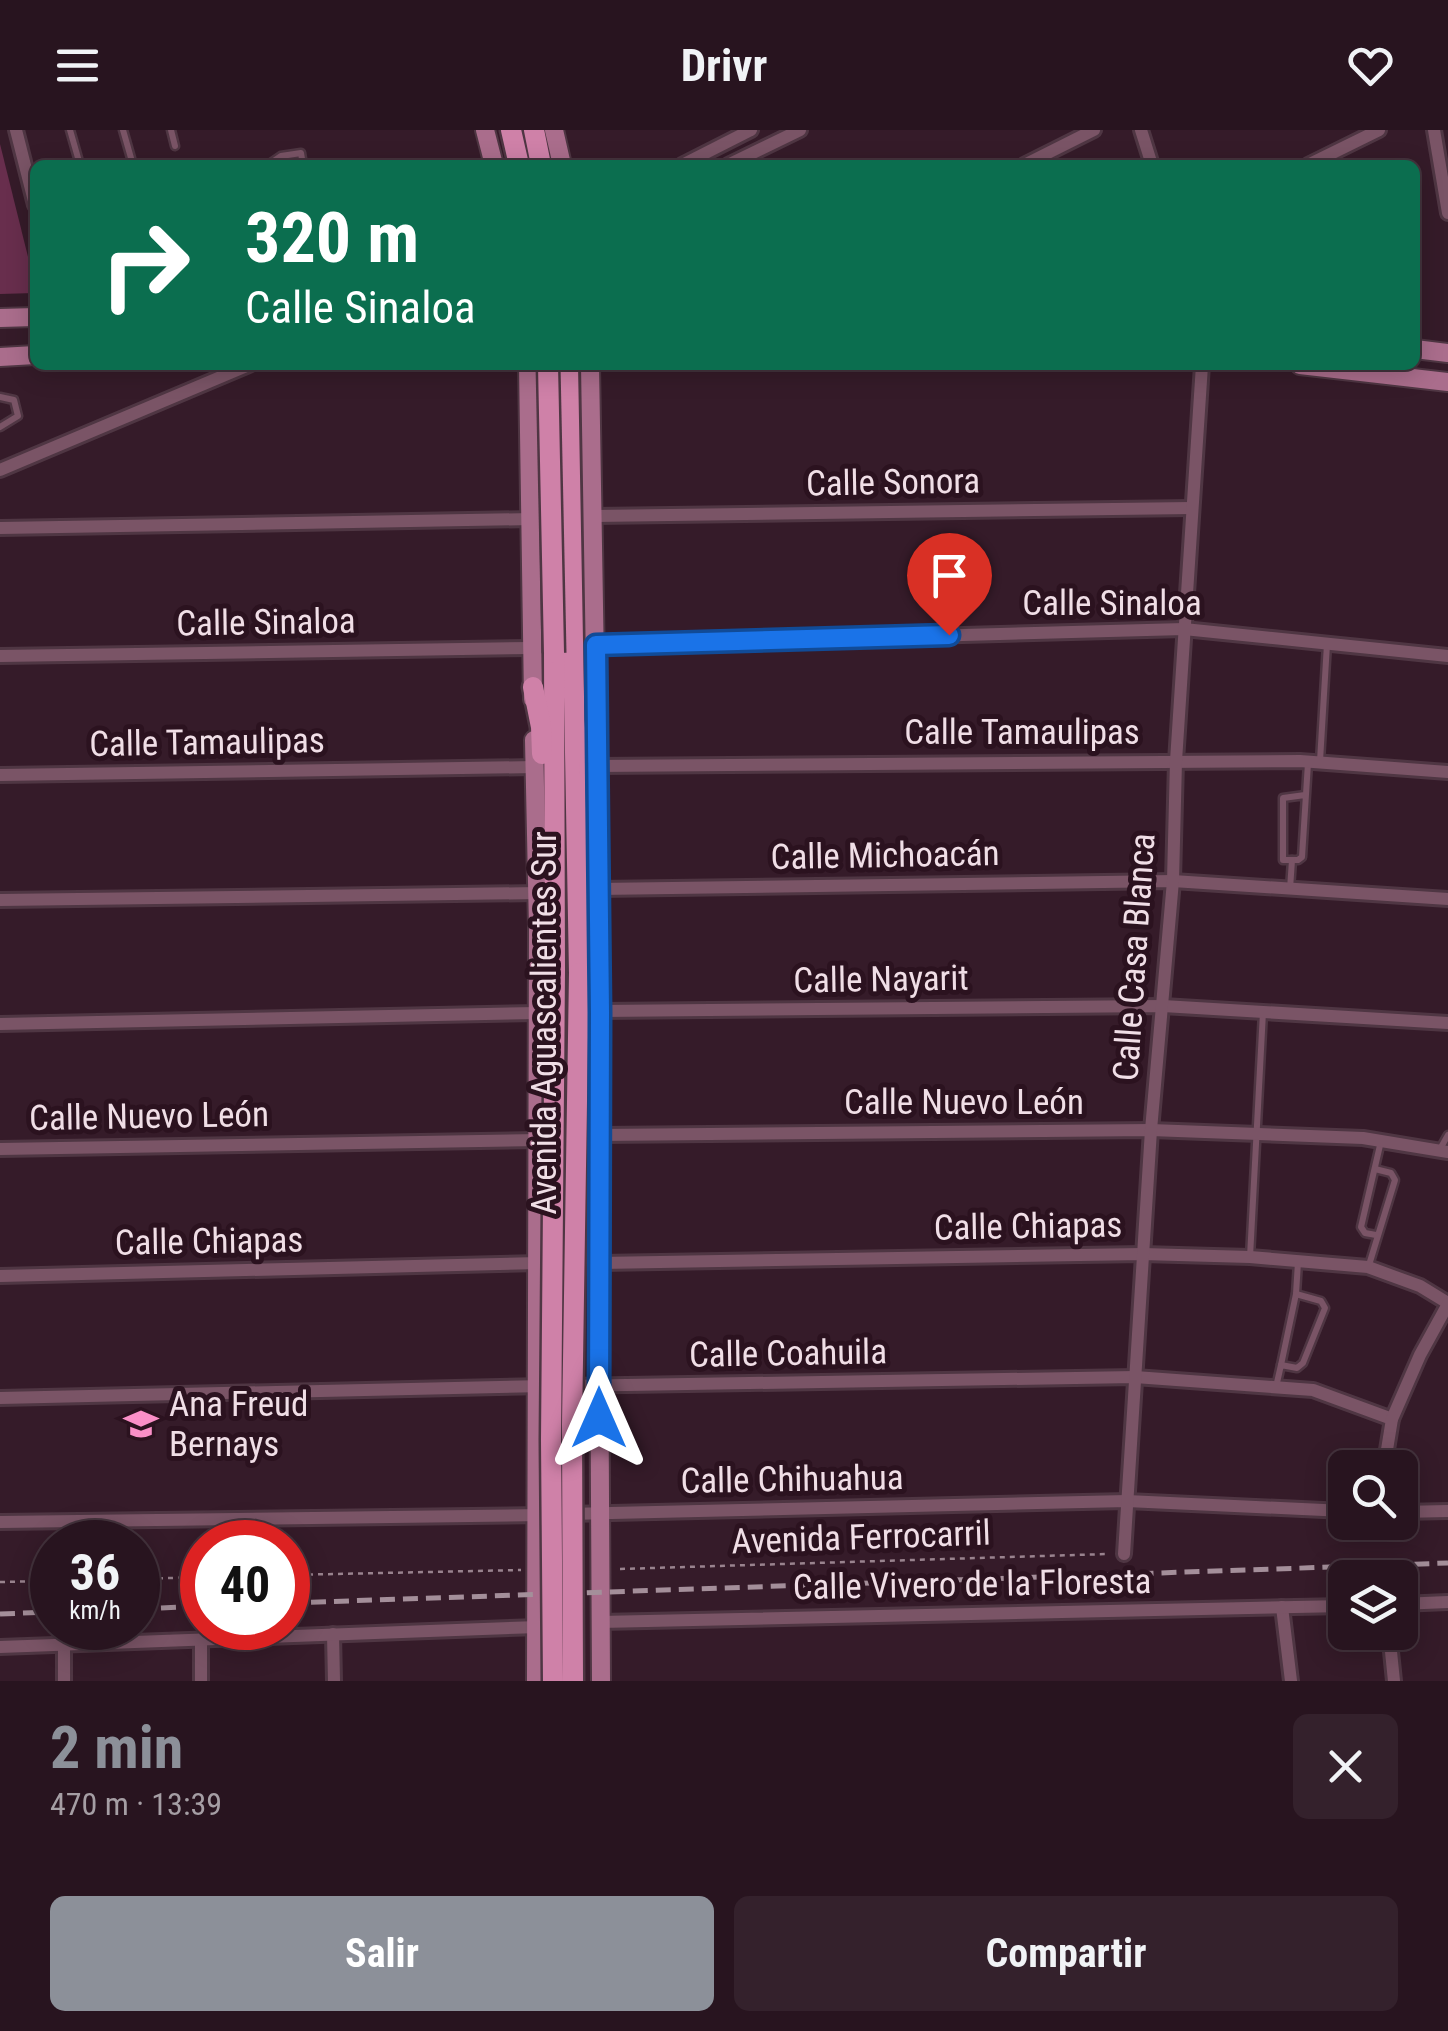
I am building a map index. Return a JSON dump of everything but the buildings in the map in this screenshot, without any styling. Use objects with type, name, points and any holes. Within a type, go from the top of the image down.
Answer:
[{"type":"main road","points":[[511,130],[518,160]]},
{"type":"main road","points":[[534,130],[540,160]]},
{"type":"main road","name":"Avenida Aguascalientes Sur","points":[[549,370],[564,655],[567,802],[579,973],[572,1408],[573,1681]]},
{"type":"main road","name":"Avenida Aguascalientes Sur","points":[[564,655],[570,370]]},
{"type":"main road","points":[[533,687],[544,771],[567,802],[588,778],[596,712]]},
{"type":"main road","name":"Avenida Aguascalientes Sur","points":[[553,1681],[555,971],[567,802]]},
{"type":"street","points":[[16,130],[30,185]]},
{"type":"street","points":[[485,130],[493,160]]},
{"type":"street","points":[[554,130],[561,160]]},
{"type":"street","points":[[692,160],[751,130]]},
{"type":"street","points":[[736,160],[778,135],[800,130]]},
{"type":"street","points":[[1034,160],[1094,130]]},
{"type":"street","points":[[1141,130],[1150,160]]},
{"type":"street","points":[[1318,160],[1379,130]]},
{"type":"street","points":[[1434,130],[1448,212]]},
{"type":"street","points":[[0,318],[30,318]]},
{"type":"street","points":[[1420,349],[1448,352]]},
{"type":"street","points":[[0,358],[30,355]]},
{"type":"street","points":[[0,470],[238,370]]},
{"type":"street","name":"Avenida Aguascalientes Sur","points":[[528,370],[538,893],[536,1681]]},
{"type":"street","points":[[529,392],[534,376],[542,370]]},
{"type":"street","name":"Calle Casa Blanca","points":[[1124,1554],[1173,881],[1176,761],[1202,370]]},
{"type":"street","points":[[1344,370],[1448,382]]},
{"type":"street","name":"Avenida Aguascalientes Sur","points":[[590,374],[600,1012],[600,1681]]},
{"type":"street","name":"Calle Sonora","points":[[594,516],[1192,508]]},
{"type":"street","points":[[0,528],[532,519]]},
{"type":"street","name":"Calle Sinaloa","points":[[596,645],[1184,629],[1448,656]]},
{"type":"street","name":"Calle Sinaloa","points":[[0,656],[532,648]]},
{"type":"street","name":"Calle Tamaulipas","points":[[596,766],[1176,761],[1314,762],[1448,772]]},
{"type":"street","name":"Calle Tamaulipas","points":[[0,775],[535,767]]},
{"type":"street","name":"Calle Michoacán","points":[[598,889],[1173,881],[1448,899]]},
{"type":"street","points":[[0,900],[538,893]]},
{"type":"street","name":"Calle Nayarit","points":[[600,1012],[1186,1006],[1448,1023]]},
{"type":"street","points":[[0,1024],[537,1013]]},
{"type":"street","name":"Calle Nuevo León","points":[[600,1135],[1152,1130],[1382,1140],[1444,1151]]},
{"type":"street","name":"Calle Nuevo León","points":[[0,1149],[538,1140]]},
{"type":"street","name":"Calle Chiapas","points":[[600,1264],[1143,1254],[1250,1257],[1368,1267],[1420,1286],[1448,1304]]},
{"type":"street","name":"Calle Chiapas","points":[[0,1276],[539,1263]]},
{"type":"street","points":[[1387,1450],[1392,1419],[1448,1304]]},
{"type":"street","name":"Calle Coahuila","points":[[0,1398],[1135,1377],[1314,1390],[1392,1419]]},
{"type":"street","name":"Calle Chihuahua","points":[[0,1522],[598,1514],[1127,1501],[1328,1510]]},
{"type":"street","points":[[1418,1512],[1448,1511]]},
{"type":"street","points":[[1418,1603],[1448,1602]]},
{"type":"street","name":"Calle Vivero de la Floresta","points":[[600,1622],[1328,1606]]},
{"type":"street","points":[[1282,1607],[1291,1681]]},
{"type":"street","points":[[310,1635],[538,1627]]},
{"type":"street","points":[[333,1634],[334,1681]]},
{"type":"street","points":[[0,1647],[30,1646]]},
{"type":"street","points":[[64,1650],[64,1681]]},
{"type":"street","points":[[201,1650],[201,1681]]},
{"type":"street","points":[[1390,1650],[1394,1681]]},
{"type":"lane","points":[[70,130],[79,160]]},
{"type":"lane","points":[[123,130],[131,158]]},
{"type":"lane","points":[[171,130],[175,146]]},
{"type":"lane","points":[[275,160],[301,153],[303,160]]},
{"type":"lane","points":[[0,397],[14,400],[18,416],[0,427]]},
{"type":"lane","points":[[1305,795],[1283,798],[1283,857],[1292,860],[1302,858],[1305,795],[1314,762],[1327,642]]},
{"type":"lane","points":[[1290,890],[1292,860]]},
{"type":"lane","points":[[1250,1257],[1264,1011]]},
{"type":"lane","points":[[1444,1151],[1448,1135]]},
{"type":"lane","points":[[1376,1235],[1364,1233],[1361,1227],[1382,1140]]},
{"type":"lane","points":[[1368,1267],[1394,1180],[1391,1174],[1375,1169]]},
{"type":"lane","points":[[1276,1387],[1296,1294],[1298,1261]]},
{"type":"lane","points":[[1281,1365],[1301,1366],[1325,1308],[1321,1301],[1296,1294]]},
{"type":"path","name":"Avenida Ferrocarril","points":[[599,1570],[1124,1554]]},
{"type":"path","points":[[310,1575],[537,1570]]},
{"type":"path","points":[[0,1582],[30,1581]]},
{"type":"shaded area","points":[[0,144],[30,265],[30,293],[0,294]]},
{"type":"railway","points":[[310,1602],[1448,1563]]},
{"type":"railway","points":[[160,1608],[180,1607]]},
{"type":"railway","points":[[0,1614],[30,1613]]},
{"type":"place","name":"Ana Freud Bernays","points":[[141,1424]]},
{"type":"route","points":[[599,1418],[596,645],[949,635]]}]
